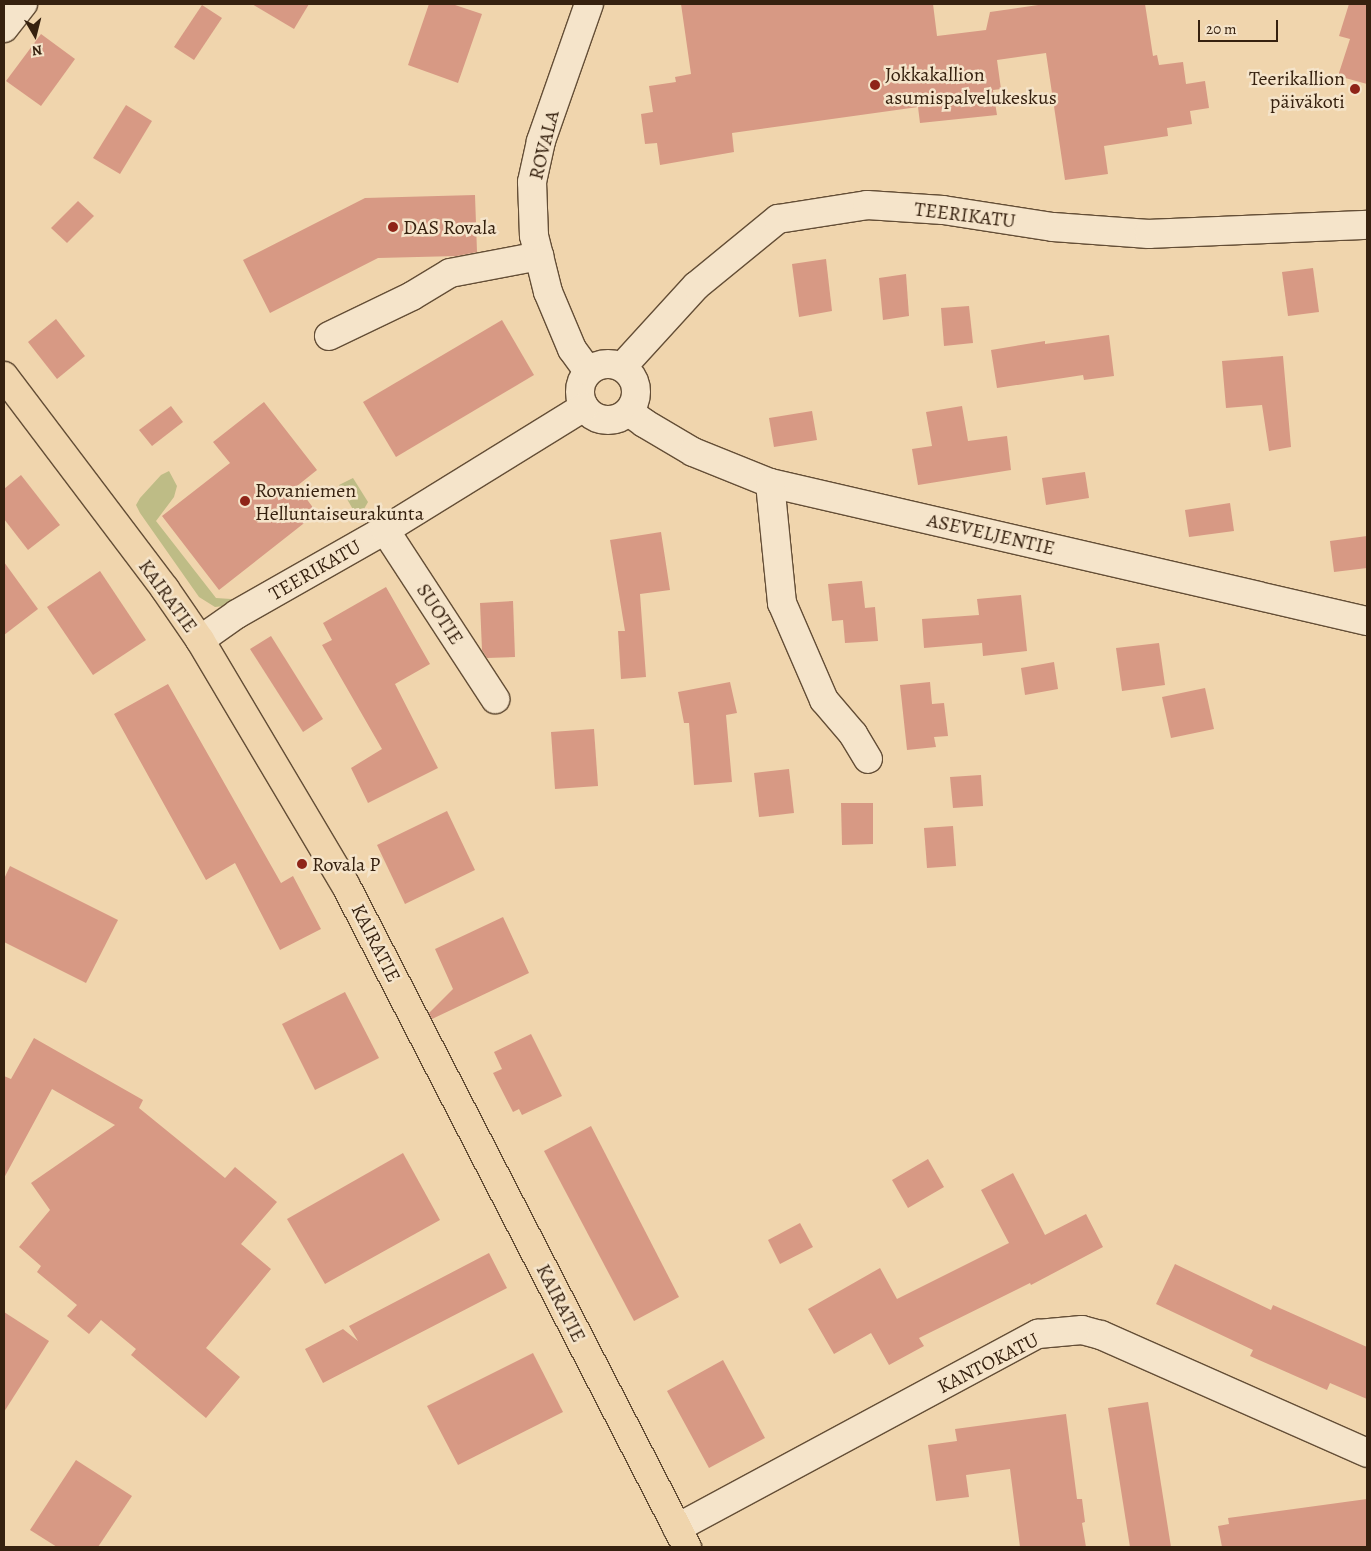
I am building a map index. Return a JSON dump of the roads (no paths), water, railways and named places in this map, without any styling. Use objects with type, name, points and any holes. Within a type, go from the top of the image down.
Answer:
[{"type":"main road","name":"KAIRATIE","points":[[4,376],[165,589],[200,640],[345,884],[682,1538]]},
{"type":"street","points":[[4,28],[23,4]]},
{"type":"street","name":"ROVALA","points":[[588,371],[572,349],[548,292],[534,236],[532,182],[540,141],[590,4]]},
{"type":"street","name":"TEERIKATU","points":[[622,367],[696,286],[778,219],[867,205],[942,210],[1053,227],[1149,234],[1367,224]]},
{"type":"street","points":[[329,336],[412,296],[450,273],[538,256]]},
{"type":"street","points":[[604,364],[622,367],[629,372],[637,387],[637,396],[629,412],[622,417],[606,420],[590,414],[584,407],[580,393],[580,385],[588,371],[604,364]]},
{"type":"street","name":"TEERIKATU","points":[[200,640],[237,614],[385,530],[584,407]]},
{"type":"street","name":"ASEVELJENTIE","points":[[629,412],[693,452],[770,483],[1367,621]]},
{"type":"street","points":[[770,483],[782,603],[824,700],[853,734],[868,759]]},
{"type":"street","name":"SUOTIE","points":[[385,530],[495,698]]},
{"type":"street","name":"KANTOKATU","points":[[682,1538],[1038,1334],[1082,1330],[1101,1335],[1367,1453]]},
{"type":"place","name":"Jokkakallion asumispalvelukeskus","points":[[875,85]]},
{"type":"place","name":"Teerikallion päiväkoti","points":[[1355,89]]},
{"type":"place","name":"DAS Rovala","points":[[393,227]]},
{"type":"place","name":"Rovaniemen Helluntaiseurakunta","points":[[245,501]]},
{"type":"place","name":"Rovala P","points":[[302,864]]}]
